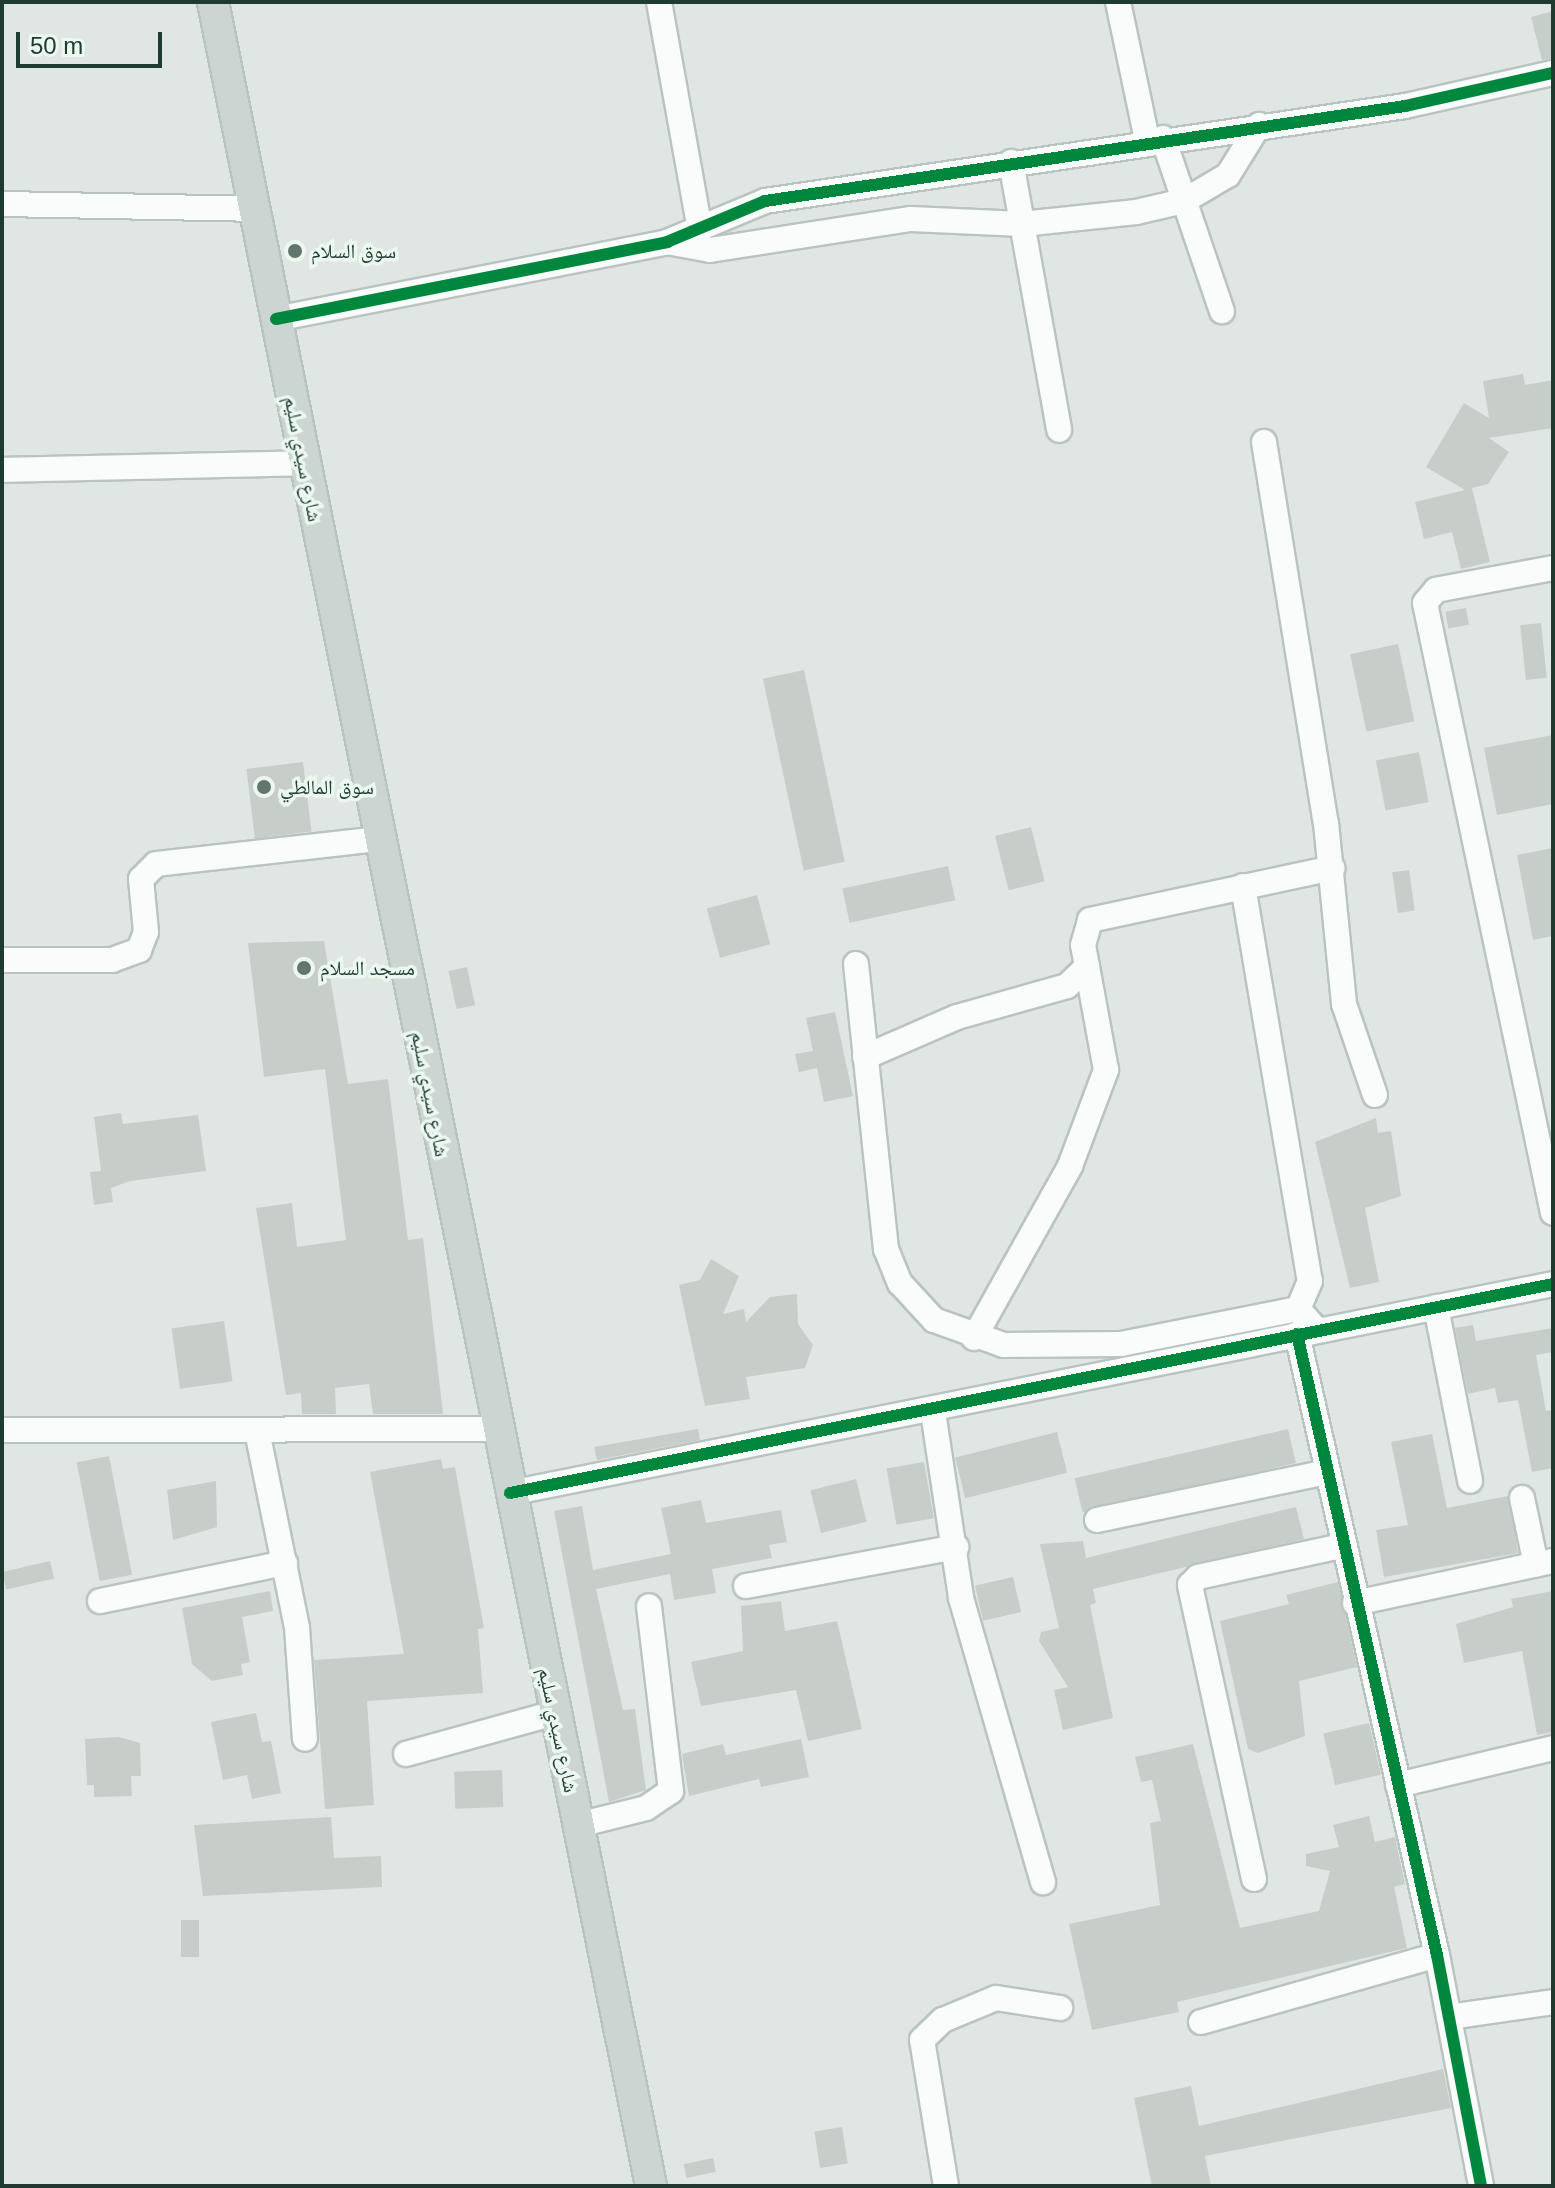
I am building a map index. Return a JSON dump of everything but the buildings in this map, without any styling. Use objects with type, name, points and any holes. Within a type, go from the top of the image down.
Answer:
[{"type":"main road","name":"شارع سيدي سليم","points":[[213,2],[303,463],[651,2186]]},
{"type":"street","points":[[659,2],[700,230]]},
{"type":"street","points":[[1118,2],[1155,139],[1184,201],[1222,311]]},
{"type":"street","points":[[276,319],[667,242],[765,201],[1155,139],[1405,106],[1553,73]]},
{"type":"street","points":[[667,242],[710,250],[935,217],[1022,224],[1184,201],[1228,175],[1259,125]]},
{"type":"street","points":[[1011,162],[1059,430]]},
{"type":"street","points":[[2,204],[254,209]]},
{"type":"street","points":[[1264,442],[1332,868],[1344,1004],[1375,1095]]},
{"type":"street","points":[[2,470],[303,463]]},
{"type":"street","points":[[1553,568],[1436,590],[1425,603],[1553,1213]]},
{"type":"street","points":[[2,960],[112,960],[139,950],[146,932],[141,879],[156,864],[379,839]]},
{"type":"street","points":[[974,1338],[1094,1110],[1106,1055],[1087,967],[1083,932],[1097,915],[1332,868]]},
{"type":"street","points":[[1243,886],[1310,1281],[1298,1309],[1307,1332],[1326,1472],[1437,1955],[1481,2186]]},
{"type":"street","points":[[856,964],[879,1213],[894,1271],[934,1320],[974,1338],[1121,1344],[1298,1309]]},
{"type":"street","points":[[865,1057],[957,1017],[1067,986],[1087,967]]},
{"type":"street","points":[[510,1493],[933,1412],[1307,1332],[1553,1284]]},
{"type":"street","points":[[1436,1307],[1470,1481]]},
{"type":"street","points":[[933,1412],[956,1547],[961,1598],[1043,1882]]},
{"type":"street","points":[[2,1430],[497,1429]]},
{"type":"street","points":[[257,1431],[285,1563],[305,1739]]},
{"type":"street","points":[[1097,1520],[1326,1472]]},
{"type":"street","points":[[1355,1603],[1544,1563],[1522,1498]]},
{"type":"street","points":[[1254,1879],[1190,1585],[1198,1577],[1341,1546]]},
{"type":"street","points":[[746,1586],[956,1547]]},
{"type":"street","points":[[100,1601],[285,1563]]},
{"type":"street","points":[[578,1825],[646,1808],[671,1791],[649,1606]]},
{"type":"street","points":[[406,1754],[555,1713]]},
{"type":"street","points":[[1398,1785],[1553,1748]]},
{"type":"street","points":[[1201,2022],[1437,1955]]},
{"type":"street","points":[[946,2186],[922,2040],[943,2020],[996,1998],[1060,2008]]},
{"type":"street","points":[[1449,2017],[1553,2002]]},
{"type":"cycle path","points":[[276,319],[667,242],[765,201],[1405,106],[1553,73]]},
{"type":"cycle path","points":[[510,1493],[1553,1284]]},
{"type":"cycle path","points":[[1297,1334],[1437,1955],[1481,2186]]},
{"type":"place","name":"سوق السلام","points":[[295,251]]},
{"type":"place","name":"سوق المالطي","points":[[264,787]]},
{"type":"place","name":"مسجد السلام","points":[[304,968]]}]
